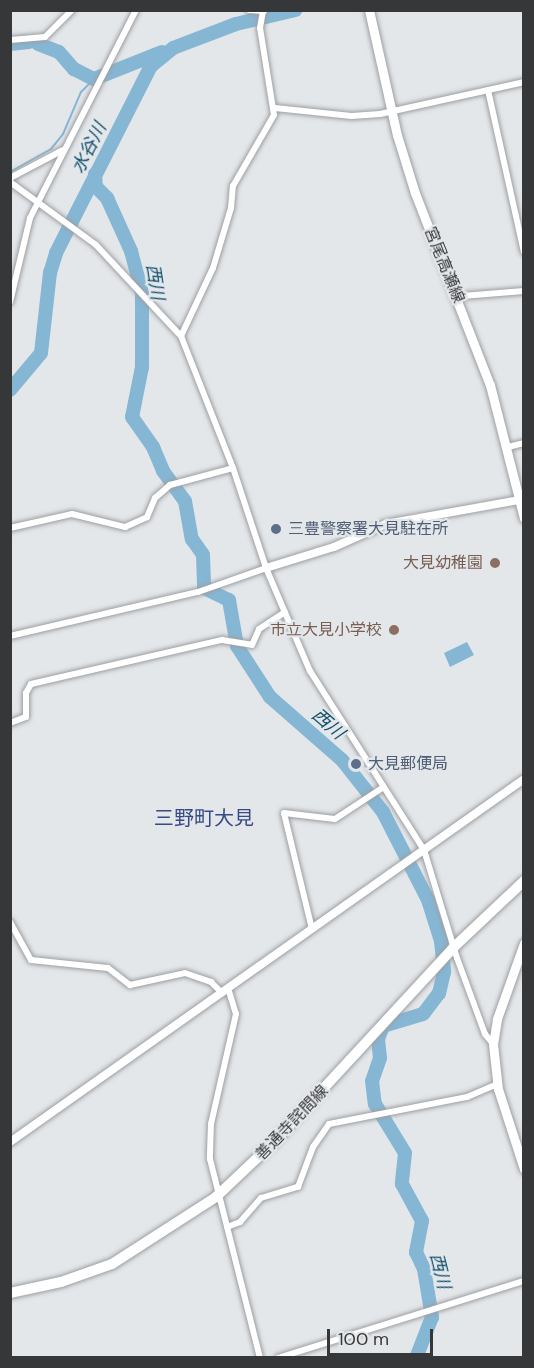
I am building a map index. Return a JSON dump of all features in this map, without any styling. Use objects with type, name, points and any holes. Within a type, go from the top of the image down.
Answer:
[{"type":"main road","name":"宮尾高瀬線","points":[[369,10],[391,111],[415,193],[483,364],[508,447],[524,518]]},
{"type":"main road","name":"善通寺詫間線","points":[[10,1293],[61,1282],[112,1264],[218,1195],[275,1141],[454,947],[524,881]]},
{"type":"main road","points":[[524,943],[497,1019],[493,1044],[497,1084],[524,1169]]},
{"type":"street","points":[[10,40],[45,38],[72,10]]},
{"type":"street","points":[[10,302],[27,227],[136,10]]},
{"type":"street","points":[[181,336],[213,267],[231,208],[233,186],[275,108],[260,28],[264,11],[249,10]]},
{"type":"street","points":[[275,108],[352,116],[391,111],[524,82]]},
{"type":"street","points":[[488,90],[524,252]]},
{"type":"street","points":[[64,150],[10,180],[37,204],[96,245],[181,336],[233,468],[267,568],[310,671],[423,850],[484,1034],[493,1044]]},
{"type":"street","points":[[462,296],[524,291]]},
{"type":"street","points":[[508,447],[524,443]]},
{"type":"street","points":[[10,528],[72,514],[125,527],[147,517],[156,498],[170,485],[233,468]]},
{"type":"street","points":[[10,636],[198,592],[334,547],[386,524],[520,500]]},
{"type":"street","points":[[10,723],[26,717],[26,693],[31,684],[222,640],[252,645],[259,629],[285,612]]},
{"type":"street","points":[[10,1142],[524,779]]},
{"type":"street","points":[[312,929],[284,813],[335,819],[382,788]]},
{"type":"street","points":[[10,922],[31,960],[108,968],[130,985],[185,973],[211,982],[225,990],[236,1014],[209,1141],[218,1195],[260,1358]]},
{"type":"street","points":[[227,1227],[240,1222],[261,1198],[298,1187],[313,1147],[329,1124],[467,1097],[497,1084]]},
{"type":"street","points":[[278,1358],[524,1281]]},
{"type":"water","points":[[467,642],[474,655],[450,667],[444,653]]},
{"type":"waterway","name":"水谷川","points":[[10,390],[41,353],[50,273],[56,253],[151,66],[173,48],[236,24],[295,10]]},
{"type":"waterway","points":[[10,44],[29,42]]},
{"type":"waterway","points":[[38,44],[59,52],[74,69],[94,79],[162,52]]},
{"type":"waterway","points":[[10,172],[51,149],[63,134],[81,92],[94,79]]},
{"type":"waterway","name":"西川","points":[[95,174],[96,187],[107,198],[131,251],[142,293],[142,367],[132,417],[153,447],[163,471],[185,501],[192,539],[203,555],[204,588],[229,600],[237,646],[270,697],[342,760],[383,812],[428,900],[441,941],[444,972],[439,993],[423,1014],[383,1026],[378,1039],[380,1058],[372,1081],[375,1104],[405,1153],[402,1184],[422,1221],[416,1252],[424,1269],[432,1317],[416,1358]]},
{"type":"place","name":"三豊警察署大見駐在所","points":[[276,529]]},
{"type":"place","name":"大見幼稚園","points":[[495,563]]},
{"type":"place","name":"市立大見小学校","points":[[394,630]]},
{"type":"place","name":"大見郵便局","points":[[356,764]]},
{"type":"district","name":"三野町大見","points":[[204,818]]}]
